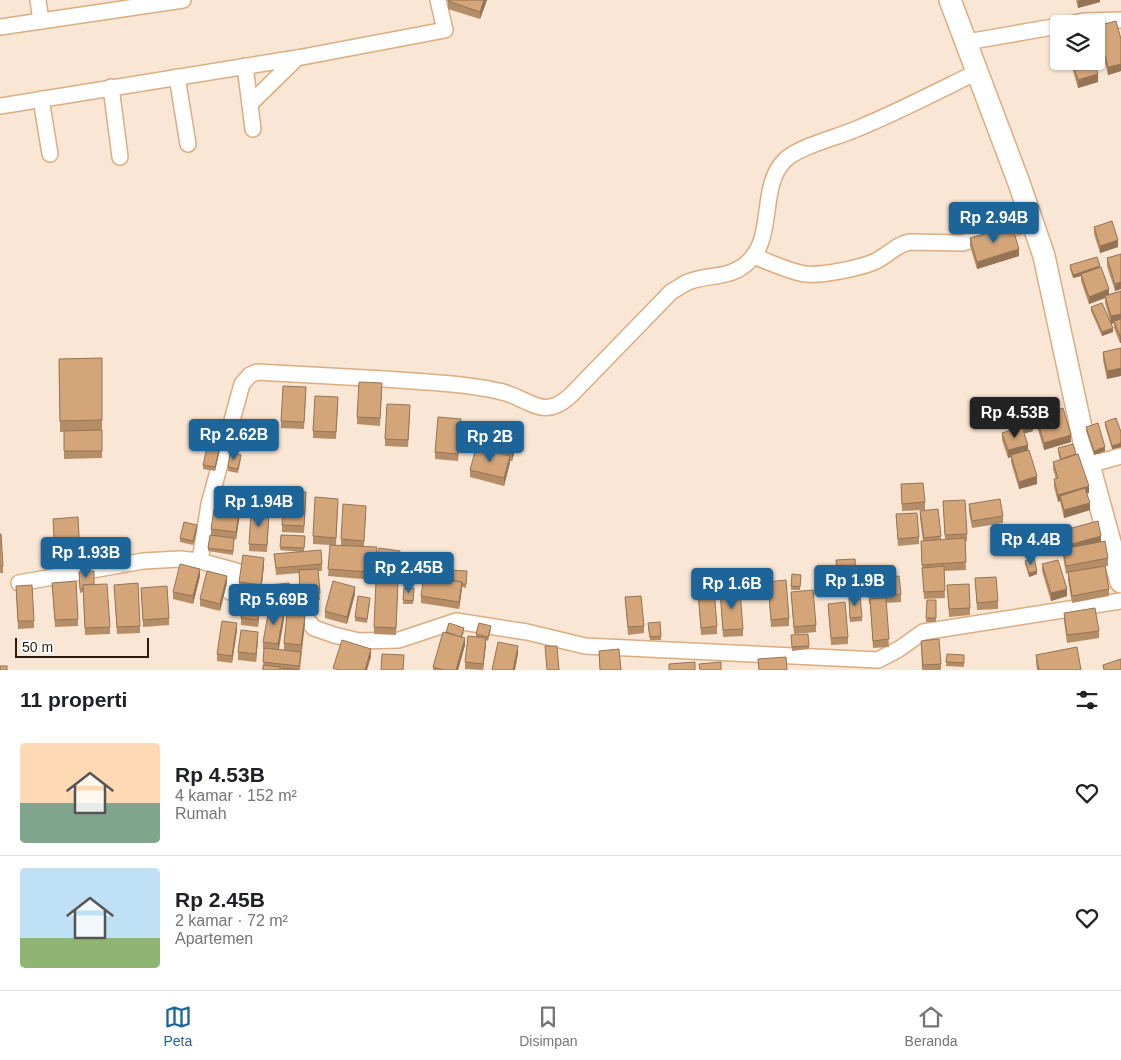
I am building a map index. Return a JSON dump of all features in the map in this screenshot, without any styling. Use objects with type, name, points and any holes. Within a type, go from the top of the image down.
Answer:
[{"type":"street","points":[[38,0],[41,21]]},
{"type":"street","points":[[0,27],[41,21],[108,6],[179,0]]},
{"type":"street","points":[[0,106],[297,58],[445,30],[438,0]]},
{"type":"street","points":[[950,0],[1044,256],[1089,465],[1121,582]]},
{"type":"street","points":[[1105,21],[1121,20]]},
{"type":"street","points":[[967,42],[1050,28]]},
{"type":"street","points":[[250,104],[297,58]]},
{"type":"street","points":[[245,66],[254,129]]},
{"type":"street","points":[[200,561],[209,504],[240,391],[246,378],[250,375],[257,372],[433,382],[500,391],[544,408],[553,407],[568,398],[671,292],[687,282],[730,274],[743,266],[753,256],[762,241],[772,182],[785,159],[794,153],[854,130],[978,72]]},
{"type":"street","points":[[177,77],[188,144]]},
{"type":"street","points":[[111,87],[120,157]]},
{"type":"street","points":[[42,99],[50,154]]},
{"type":"street","points":[[753,256],[804,274],[823,273],[863,266],[876,261],[903,243],[962,243],[1033,222]]},
{"type":"street","points":[[1089,465],[1121,456]]},
{"type":"street","points":[[19,583],[144,561],[180,558],[200,561],[236,572],[230,592],[293,604],[314,628],[359,641],[399,640],[456,621],[528,632],[585,646],[878,660],[899,649],[923,632],[1121,601]]},
{"type":"building","points":[[448,0],[484,0],[480,12]]},
{"type":"building","points":[[1116,21],[1121,39],[1121,64],[1108,67],[1105,56],[1105,24]]},
{"type":"building","points":[[1075,70],[1097,70],[1098,74],[1078,80]]},
{"type":"building","points":[[1112,221],[1118,240],[1100,246],[1094,227]]},
{"type":"building","points":[[1012,226],[1019,249],[977,262],[970,238]]},
{"type":"building","points":[[1121,254],[1121,282],[1115,284],[1107,258]]},
{"type":"building","points":[[1097,257],[1100,266],[1073,275],[1070,265]]},
{"type":"building","points":[[1101,267],[1109,289],[1089,297],[1081,274]]},
{"type":"building","points":[[1121,291],[1121,314],[1111,316],[1105,296]]},
{"type":"building","points":[[1102,303],[1113,328],[1102,332],[1091,307]]},
{"type":"building","points":[[1121,319],[1121,336],[1120,336],[1114,321]]},
{"type":"building","points":[[1121,348],[1121,368],[1107,371],[1103,352]]},
{"type":"building","points":[[102,358],[102,420],[60,421],[59,359]]},
{"type":"building","points":[[359,382],[382,383],[380,418],[357,417]]},
{"type":"building","points":[[283,386],[306,387],[304,422],[281,421]]},
{"type":"building","points":[[315,396],[338,397],[336,432],[313,431]]},
{"type":"building","points":[[387,404],[410,405],[408,440],[385,439]]},
{"type":"building","points":[[1063,408],[1071,435],[1044,443],[1036,416]]},
{"type":"building","points":[[438,417],[461,419],[458,454],[435,452]]},
{"type":"building","points":[[1030,418],[1033,427],[1023,430],[1020,421]]},
{"type":"building","points":[[1116,418],[1121,432],[1121,443],[1112,446],[1105,422]]},
{"type":"building","points":[[484,423],[518,432],[512,454],[478,445]]},
{"type":"building","points":[[1098,423],[1105,447],[1094,451],[1086,427]]},
{"type":"building","points":[[1022,427],[1028,445],[1008,450],[1002,433]]},
{"type":"building","points":[[102,430],[102,451],[64,451],[64,431]]},
{"type":"building","points":[[209,439],[221,442],[215,467],[203,465]]},
{"type":"building","points":[[1073,444],[1076,454],[1061,459],[1058,448]]},
{"type":"building","points":[[476,448],[510,456],[504,478],[470,470]]},
{"type":"building","points":[[1029,450],[1037,476],[1019,482],[1011,455]]},
{"type":"building","points":[[230,453],[241,455],[238,469],[228,467]]},
{"type":"building","points":[[1078,454],[1089,486],[1058,495],[1054,479],[1058,478],[1053,462]]},
{"type":"building","points":[[923,483],[925,502],[902,504],[901,484]]},
{"type":"building","points":[[1085,488],[1090,503],[1064,510],[1060,496]]},
{"type":"building","points":[[284,491],[306,492],[304,526],[282,525]]},
{"type":"building","points":[[315,497],[338,499],[336,538],[313,536]]},
{"type":"building","points":[[1000,499],[1003,516],[972,521],[969,504]]},
{"type":"building","points":[[965,500],[967,534],[945,535],[943,501]]},
{"type":"building","points":[[215,503],[240,506],[236,532],[211,529]]},
{"type":"building","points":[[343,504],[366,506],[364,541],[341,539]]},
{"type":"building","points":[[938,509],[941,536],[924,538],[920,511]]},
{"type":"building","points":[[251,512],[269,513],[267,545],[249,544]]},
{"type":"building","points":[[917,513],[919,537],[898,539],[896,514]]},
{"type":"building","points":[[78,517],[80,554],[55,555],[53,519]]},
{"type":"building","points":[[1098,521],[1101,536],[1072,544],[1068,529]]},
{"type":"building","points":[[184,522],[197,525],[193,541],[180,538]]},
{"type":"building","points":[[1,534],[3,566],[0,566]]},
{"type":"building","points":[[210,535],[234,538],[233,551],[208,548]]},
{"type":"building","points":[[281,535],[305,536],[304,548],[280,547]]},
{"type":"building","points":[[965,538],[966,562],[922,565],[921,541]]},
{"type":"building","points":[[1105,541],[1108,558],[1066,566],[1063,549]]},
{"type":"building","points":[[330,545],[377,547],[376,559],[379,548],[400,551],[397,574],[328,569]]},
{"type":"building","points":[[321,550],[322,564],[276,568],[274,554]]},
{"type":"building","points":[[401,553],[414,556],[410,580],[397,578]]},
{"type":"building","points":[[243,555],[264,558],[261,585],[239,582]]},
{"type":"building","points":[[1034,558],[1037,571],[1029,573],[1025,561]]},
{"type":"building","points":[[855,559],[856,578],[838,580],[836,560]]},
{"type":"building","points":[[1058,560],[1067,589],[1051,593],[1042,564]]},
{"type":"building","points":[[180,564],[200,569],[193,596],[173,592]]},
{"type":"building","points":[[944,566],[945,591],[924,592],[922,568]]},
{"type":"building","points":[[1105,566],[1109,589],[1072,596],[1068,572]]},
{"type":"building","points":[[318,569],[320,593],[300,594],[299,570]]},
{"type":"building","points":[[447,570],[467,571],[466,584],[447,580]]},
{"type":"building","points":[[94,571],[94,584],[83,585],[83,589],[80,589],[79,572]]},
{"type":"building","points":[[207,571],[227,576],[220,604],[200,599]]},
{"type":"building","points":[[792,574],[801,575],[800,587],[791,586]]},
{"type":"building","points":[[424,576],[462,582],[459,602],[421,596]]},
{"type":"building","points":[[899,576],[901,594],[869,597],[867,579]]},
{"type":"building","points":[[996,577],[998,601],[977,603],[975,578]]},
{"type":"building","points":[[786,580],[789,618],[771,620],[768,582]]},
{"type":"building","points":[[76,581],[78,619],[55,620],[52,583]]},
{"type":"building","points":[[333,581],[355,587],[347,617],[325,611]]},
{"type":"building","points":[[376,581],[398,582],[396,628],[374,627]]},
{"type":"building","points":[[138,583],[140,626],[117,627],[114,585]]},
{"type":"building","points":[[289,583],[291,593],[271,595],[270,585]]},
{"type":"building","points":[[107,584],[110,627],[85,628],[83,585]]},
{"type":"building","points":[[969,584],[970,608],[949,609],[947,585]]},
{"type":"building","points":[[32,585],[34,621],[18,621],[16,586]]},
{"type":"building","points":[[167,586],[169,618],[143,620],[141,588]]},
{"type":"building","points":[[404,588],[414,588],[413,601],[403,600]]},
{"type":"building","points":[[714,590],[717,626],[701,628],[698,592]]},
{"type":"building","points":[[740,590],[743,629],[723,630],[720,591]]},
{"type":"building","points":[[813,590],[816,625],[794,627],[791,592]]},
{"type":"building","points":[[243,596],[260,597],[258,620],[241,618]]},
{"type":"building","points":[[358,596],[370,598],[367,619],[355,617]]},
{"type":"building","points":[[641,596],[644,626],[628,627],[625,597]]},
{"type":"building","points":[[860,596],[862,617],[850,618],[849,597]]},
{"type":"building","points":[[886,598],[889,639],[873,641],[870,599]]},
{"type":"building","points":[[927,600],[936,600],[936,618],[926,618]]},
{"type":"building","points":[[845,602],[848,637],[831,638],[828,604]]},
{"type":"building","points":[[1095,608],[1099,631],[1067,635],[1064,613]]},
{"type":"building","points":[[269,609],[284,611],[278,644],[263,642]]},
{"type":"building","points":[[287,614],[305,616],[301,645],[284,643]]},
{"type":"building","points":[[222,621],[237,623],[232,656],[217,654]]},
{"type":"building","points":[[660,622],[661,636],[650,637],[648,623]]},
{"type":"building","points":[[449,623],[464,628],[461,637],[446,632]]},
{"type":"building","points":[[479,623],[491,626],[488,637],[476,634]]},
{"type":"building","points":[[241,630],[258,632],[256,654],[238,652]]},
{"type":"building","points":[[443,632],[465,638],[456,670],[444,670],[433,667]]},
{"type":"building","points":[[808,634],[809,646],[792,647],[791,635]]},
{"type":"building","points":[[468,636],[486,638],[483,664],[465,662]]},
{"type":"building","points":[[939,639],[941,664],[923,665],[921,641]]},
{"type":"building","points":[[342,640],[371,649],[365,670],[338,670],[333,668]]},
{"type":"building","points":[[498,642],[518,646],[513,670],[492,670]]},
{"type":"building","points":[[545,646],[557,646],[559,670],[547,670]]},
{"type":"building","points":[[1077,647],[1081,670],[1039,670],[1036,655]]},
{"type":"building","points":[[264,648],[301,652],[299,666],[263,662]]},
{"type":"building","points":[[619,649],[621,670],[600,670],[599,651]]},
{"type":"building","points":[[382,654],[404,655],[403,670],[381,670]]},
{"type":"building","points":[[947,654],[964,655],[964,663],[946,662]]},
{"type":"building","points":[[786,657],[787,670],[759,670],[758,659]]},
{"type":"building","points":[[1121,659],[1121,670],[1104,670],[1103,665]]},
{"type":"building","points":[[695,662],[695,670],[669,670],[669,664]]},
{"type":"building","points":[[721,662],[721,670],[700,670],[699,664]]},
{"type":"building","points":[[263,665],[280,667],[280,670],[263,670]]},
{"type":"building","points":[[0,666],[7,666],[7,670],[0,670]]}]
